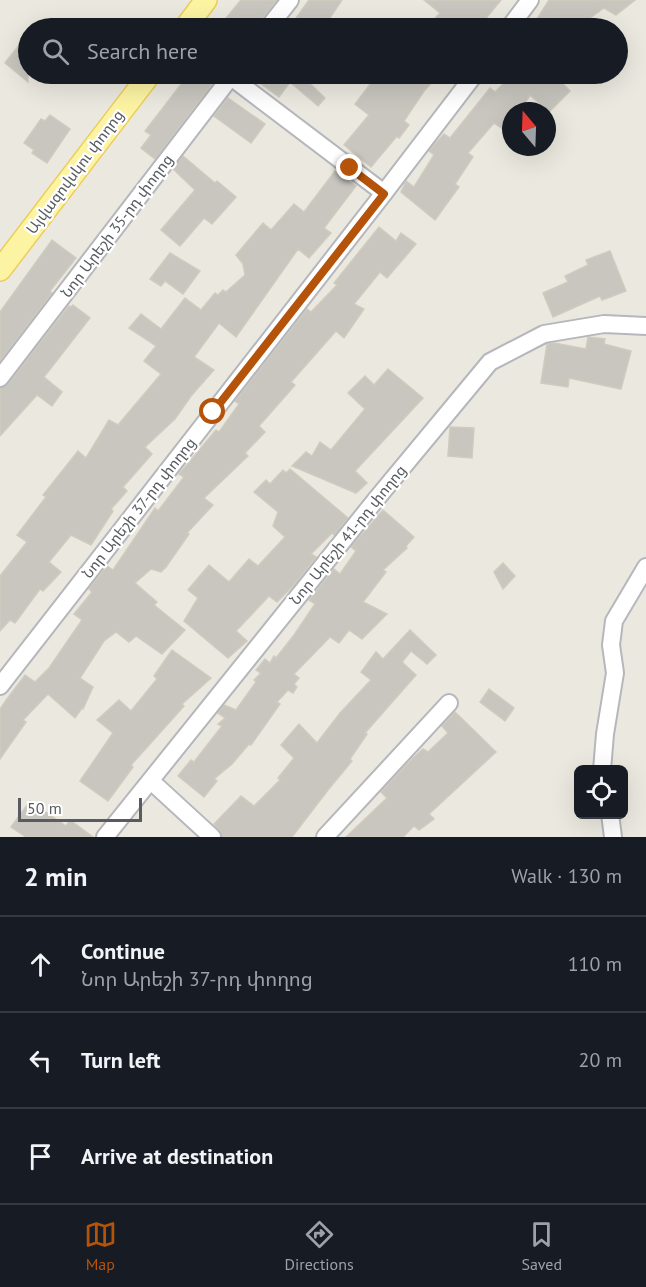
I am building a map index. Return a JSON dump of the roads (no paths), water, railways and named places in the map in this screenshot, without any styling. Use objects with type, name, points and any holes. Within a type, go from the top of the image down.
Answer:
[{"type":"main road","points":[[192,18],[206,0]]},
{"type":"main road","name":"Այվազովսկու փողոց","points":[[0,270],[142,84]]},
{"type":"street","points":[[276,18],[290,0]]},
{"type":"street","points":[[516,18],[530,0]]},
{"type":"street","name":"Նոր Արեշի 35-րդ փողոց","points":[[0,378],[225,84]]},
{"type":"street","points":[[243,84],[384,194]]},
{"type":"street","name":"Նոր Արեշի 37-րդ փողոց","points":[[0,686],[467,84]]},
{"type":"street","name":"Նոր Արեշի 41-րդ փողոց","points":[[105,837],[378,497],[490,362],[544,334],[604,324],[646,326]]},
{"type":"street","points":[[602,765],[615,673],[611,645],[614,621],[646,567]]},
{"type":"street","points":[[325,837],[449,703]]},
{"type":"street","points":[[151,781],[212,837]]},
{"type":"street","points":[[611,819],[613,837]]}]
